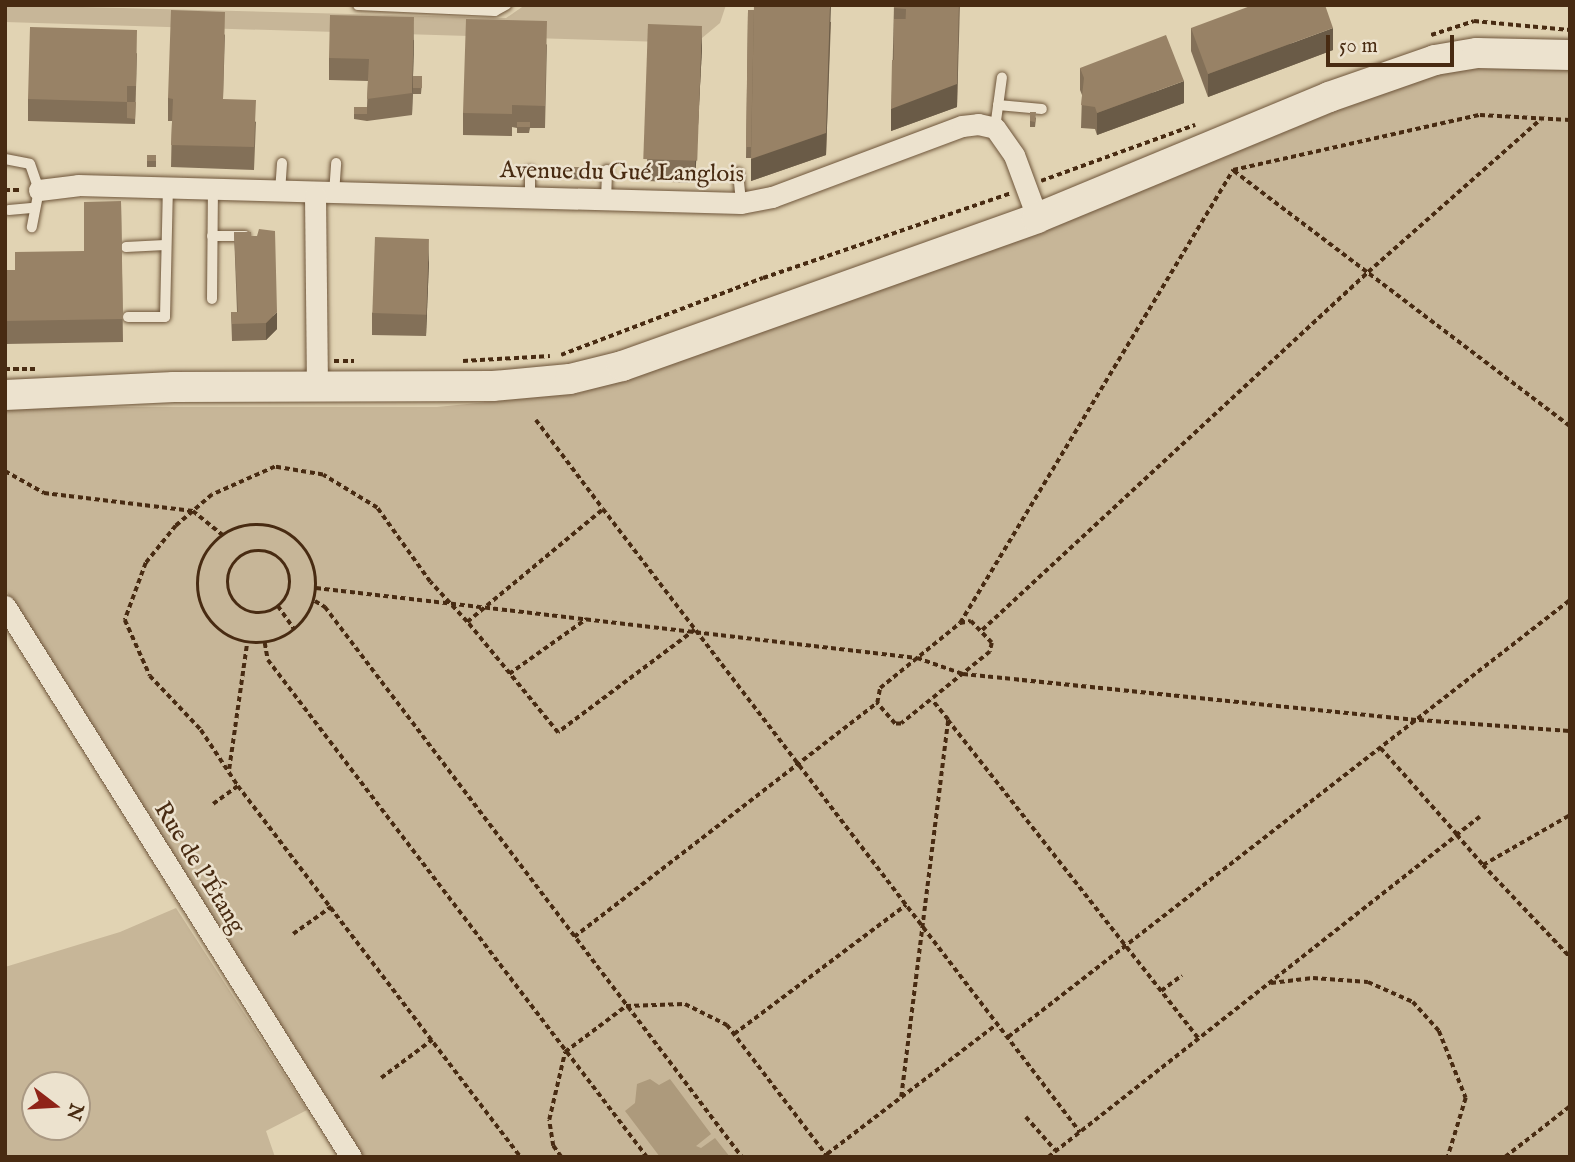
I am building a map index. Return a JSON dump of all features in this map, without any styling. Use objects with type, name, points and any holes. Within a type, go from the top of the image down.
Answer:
[{"type":"main road","points":[[5,395],[317,374],[492,386],[570,379],[622,366],[900,264],[1050,213],[1135,175],[1435,60],[1477,53],[1570,55]]},
{"type":"main road","points":[[900,264],[1029,197],[1135,175]]},
{"type":"street","name":"Avenue du Gué Langlois","points":[[37,199],[78,185],[324,194],[741,203],[772,198],[962,126],[995,128]]},
{"type":"street","points":[[995,128],[1014,155],[1029,197]]},
{"type":"street","points":[[317,374],[324,194]]},
{"type":"street","name":"Rue de l'Étang","points":[[5,606],[351,1157]]},
{"type":"lane","points":[[358,5],[495,10],[506,5]]},
{"type":"lane","points":[[995,128],[1002,77]]},
{"type":"lane","points":[[998,105],[1042,109]]},
{"type":"lane","points":[[5,159],[30,164],[37,199],[32,227]]},
{"type":"lane","points":[[280,192],[282,163]]},
{"type":"lane","points":[[324,194],[336,163]]},
{"type":"lane","points":[[606,201],[607,170]]},
{"type":"lane","points":[[530,171],[530,199]]},
{"type":"lane","points":[[738,173],[741,203]]},
{"type":"lane","points":[[128,317],[165,317],[164,245],[168,189]]},
{"type":"lane","points":[[212,299],[213,190]]},
{"type":"lane","points":[[9,210],[37,199]]},
{"type":"lane","points":[[212,236],[252,236]]},
{"type":"lane","points":[[127,247],[164,245]]},
{"type":"path","points":[[574,937],[877,703],[880,688],[960,623],[1233,170],[1480,115],[1570,120]]},
{"type":"path","points":[[982,630],[1368,272],[1542,118]]},
{"type":"path","points":[[1233,170],[1570,426]]},
{"type":"path","points":[[455,361],[564,355],[763,278],[1029,197]]},
{"type":"path","points":[[317,374],[365,362]]},
{"type":"path","points":[[5,369],[46,368]]},
{"type":"path","points":[[536,419],[1080,1132]]},
{"type":"path","points":[[521,1157],[238,786],[201,730],[150,677],[125,620],[146,563],[193,511],[212,495],[275,467],[323,475],[377,508],[449,603],[558,733],[695,630]]},
{"type":"path","points":[[5,471],[44,493],[193,511],[224,536]]},
{"type":"path","points":[[467,622],[603,509]]},
{"type":"path","points":[[251,524],[288,533],[313,562],[316,588],[314,601],[295,630],[265,643],[247,643],[216,628],[198,596],[204,557],[224,536],[251,524]]},
{"type":"path","points":[[261,551],[281,559],[287,567],[290,587],[278,607],[253,612],[236,602],[230,573],[242,556],[261,551]]},
{"type":"path","points":[[316,588],[695,630],[917,659],[963,674],[1419,720],[1570,731]]},
{"type":"path","points":[[1008,1037],[1570,600]]},
{"type":"path","points":[[314,601],[325,607],[742,1157]]},
{"type":"path","points":[[278,607],[295,630]]},
{"type":"path","points":[[509,674],[587,618]]},
{"type":"path","points":[[877,703],[895,724],[901,724],[990,652],[992,643],[982,630],[971,621],[960,623]]},
{"type":"path","points":[[229,771],[247,643]]},
{"type":"path","points":[[265,643],[268,660],[647,1157]]},
{"type":"path","points":[[932,700],[1199,1039]]},
{"type":"path","points":[[901,1097],[948,720]]},
{"type":"path","points":[[1381,749],[1483,865],[1570,957]]},
{"type":"path","points":[[213,804],[238,786]]},
{"type":"path","points":[[1483,865],[1570,815]]},
{"type":"path","points":[[1048,1157],[1480,817]]},
{"type":"path","points":[[734,1034],[906,905]]},
{"type":"path","points":[[293,934],[331,907]]},
{"type":"path","points":[[1161,991],[1182,975]]},
{"type":"path","points":[[1269,983],[1313,978],[1368,982],[1413,1002],[1439,1031],[1466,1098],[1448,1157]]},
{"type":"path","points":[[561,1157],[553,1146],[549,1120],[565,1052],[626,1006],[685,1004],[727,1025],[827,1156],[997,1024]]},
{"type":"path","points":[[381,1078],[432,1040]]},
{"type":"path","points":[[1505,1157],[1570,1106]]},
{"type":"path","points":[[1026,1117],[1056,1151]]},
{"type":"shaded area","points":[[5,5],[506,18],[525,5],[726,5],[720,23],[696,43],[5,22]]},
{"type":"shaded area","points":[[1570,64],[1570,1157],[362,1157],[5,589],[5,407],[437,407],[580,393],[1448,68]]},
{"type":"shaded area","points":[[176,908],[307,1110],[266,1131],[275,1157],[5,1157],[5,967],[120,932]]},
{"type":"shaded area","points":[[650,1079],[659,1085],[670,1079],[711,1134],[696,1146],[701,1148],[715,1138],[730,1157],[660,1157],[625,1111],[635,1103],[637,1084]]},
{"type":"building","points":[[754,5],[830,5],[826,133],[751,159]]},
{"type":"building","points":[[894,5],[959,5],[957,84],[891,109],[892,60],[904,60],[906,9],[894,8]]},
{"type":"building","points":[[1253,5],[1325,5],[1333,28],[1208,74],[1191,28]]},
{"type":"building","points":[[171,10],[225,12],[223,99],[256,100],[254,147],[171,145],[173,99],[168,98]]},
{"type":"building","points":[[748,10],[754,10],[751,147],[746,147]]},
{"type":"building","points":[[330,15],[414,17],[412,93],[367,99],[369,59],[329,58]]},
{"type":"building","points":[[466,19],[547,21],[545,106],[512,105],[512,114],[463,113]]},
{"type":"building","points":[[894,19],[906,19],[906,60],[894,60]]},
{"type":"building","points":[[648,24],[702,26],[697,161],[643,159]]},
{"type":"building","points":[[30,27],[137,30],[136,86],[127,86],[127,102],[28,99]]},
{"type":"building","points":[[1166,35],[1184,81],[1097,113],[1095,107],[1081,105],[1084,78],[1080,68]]},
{"type":"building","points":[[413,76],[422,76],[422,88],[413,88]]},
{"type":"building","points":[[127,102],[136,102],[135,119],[127,118]]},
{"type":"building","points":[[354,107],[367,107],[367,114],[354,114]]},
{"type":"building","points":[[1030,112],[1036,112],[1035,122],[1030,121]]},
{"type":"building","points":[[517,122],[530,122],[530,127],[517,127]]},
{"type":"building","points":[[147,155],[156,155],[156,161],[147,161]]},
{"type":"building","points":[[574,167],[584,168],[584,173],[574,173]]},
{"type":"building","points":[[121,201],[123,319],[5,321],[5,267],[7,270],[15,270],[15,252],[84,251],[84,202]]},
{"type":"building","points":[[259,229],[275,231],[277,312],[266,323],[232,324],[231,312],[238,312],[234,232],[251,232],[251,236],[257,236]]},
{"type":"building","points":[[375,237],[429,239],[426,315],[372,313]]}]
